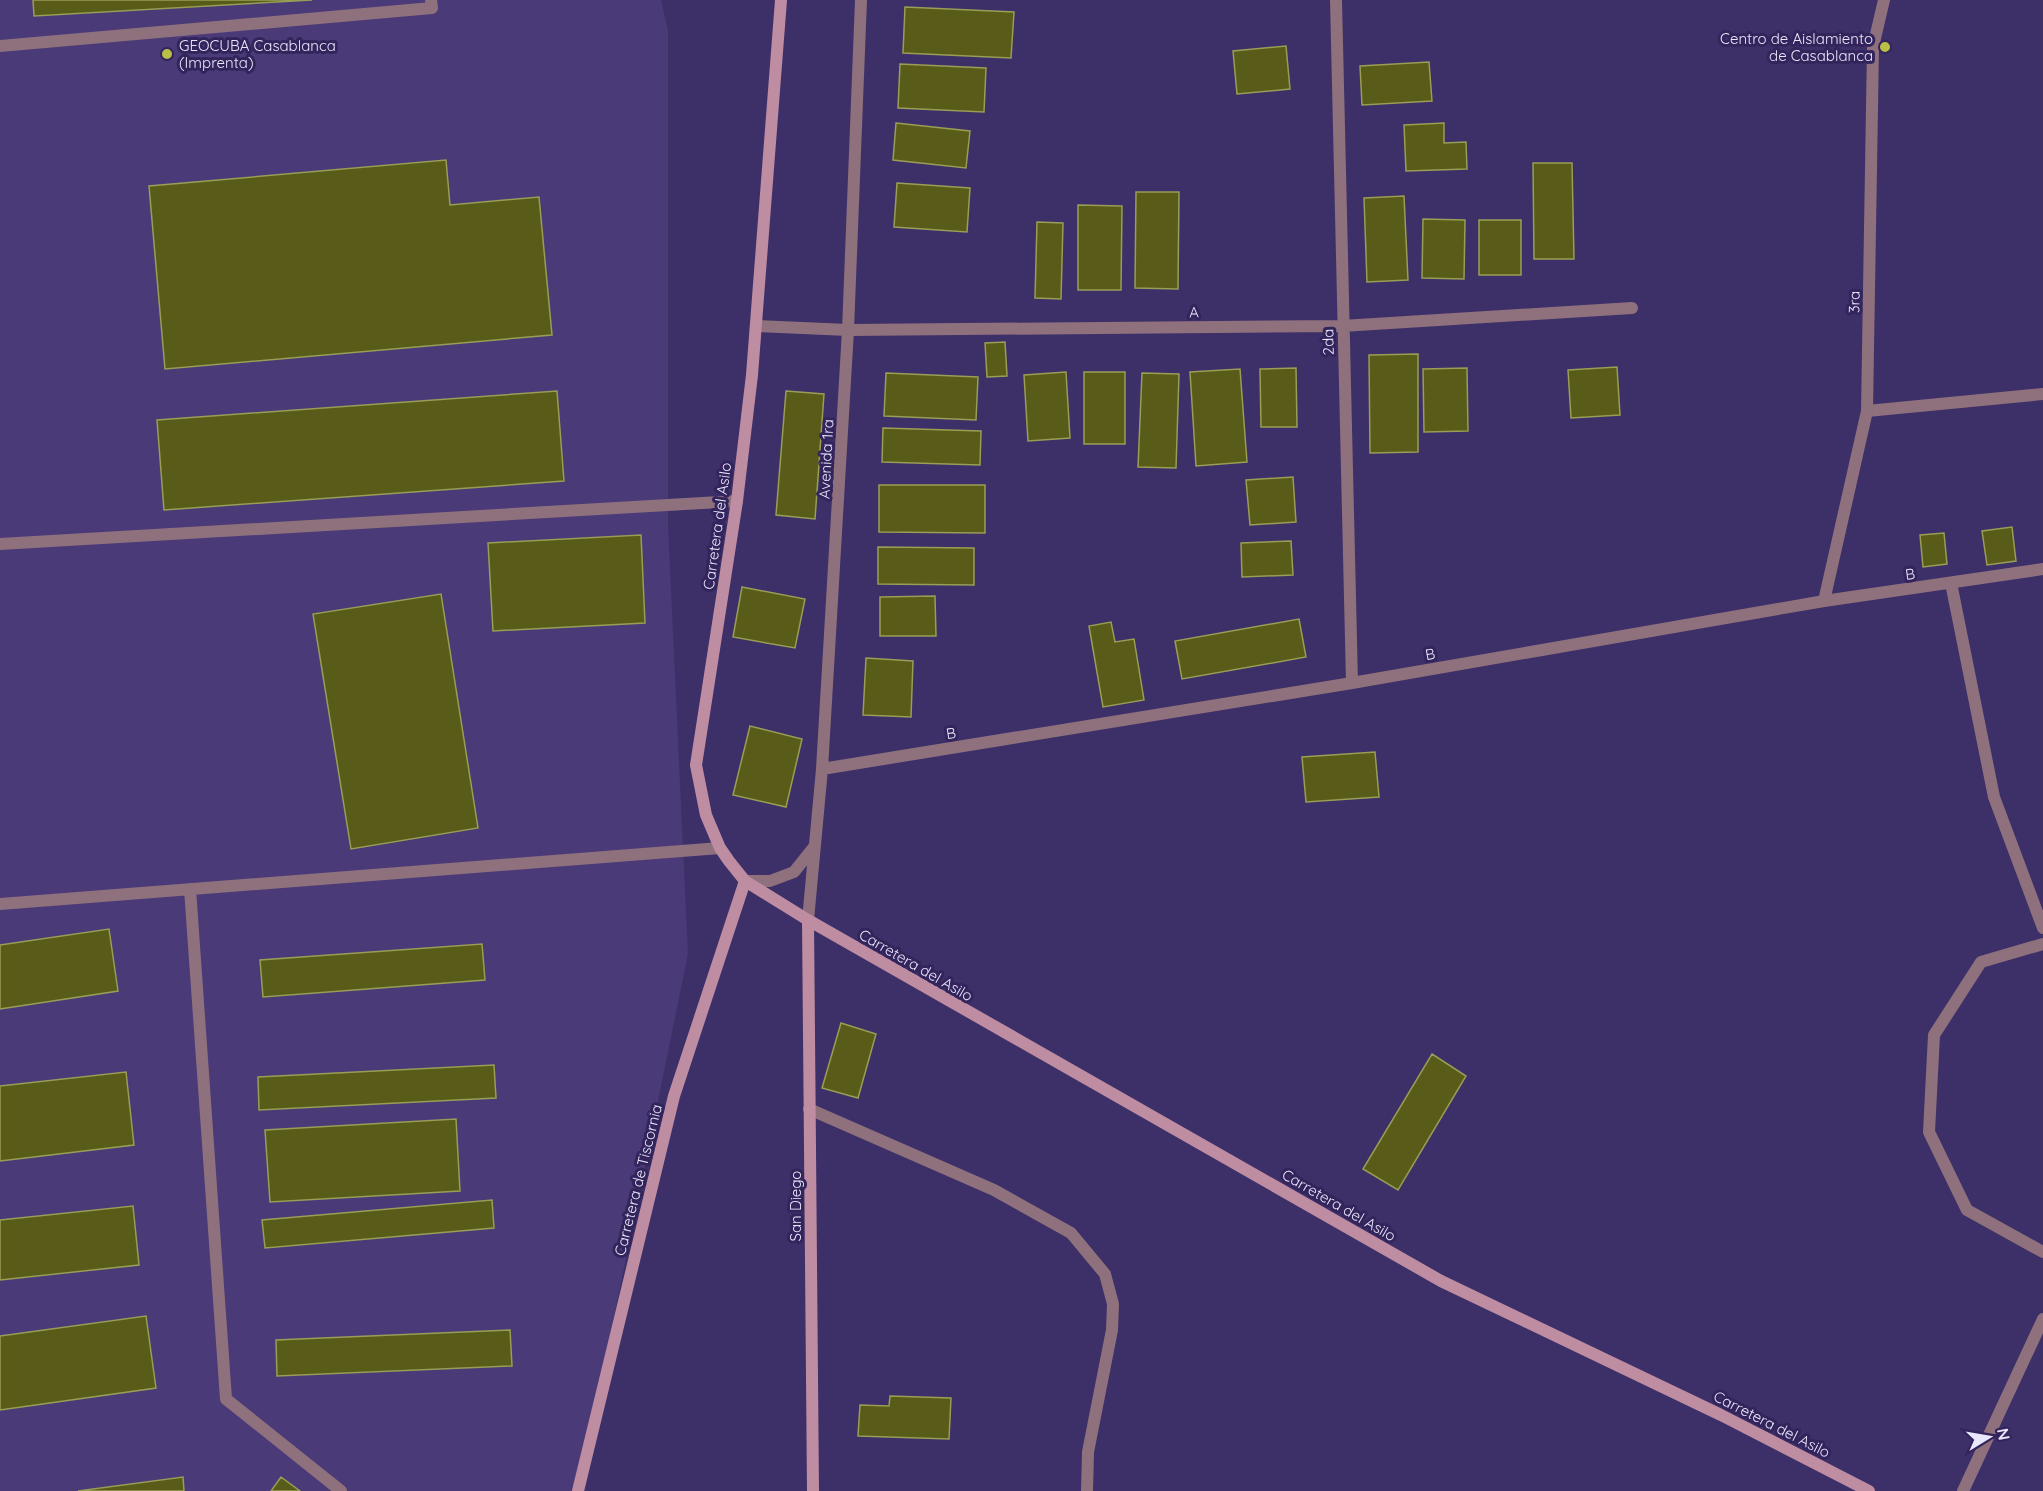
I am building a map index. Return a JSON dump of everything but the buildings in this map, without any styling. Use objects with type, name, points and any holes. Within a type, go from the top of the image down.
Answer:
[{"type":"street","points":[[0,46],[432,8],[431,0]]},
{"type":"street","name":"Carretera del Asilo","points":[[781,0],[756,326],[737,501],[696,765],[706,815],[720,848],[745,881],[807,920],[1441,1281],[1721,1415],[1869,1491]]},
{"type":"street","name":"Avenida 1ra","points":[[807,920],[822,769],[848,330],[861,0]]},
{"type":"street","name":"2da","points":[[1336,0],[1352,683]]},
{"type":"street","name":"3ra","points":[[1824,601],[1867,411],[1874,47],[1884,0]]},
{"type":"street","name":"A","points":[[756,326],[848,330],[1342,326],[1632,308]]},
{"type":"street","points":[[1867,411],[2043,394]]},
{"type":"street","points":[[0,544],[737,501]]},
{"type":"street","name":"B","points":[[822,769],[1352,683],[1824,601],[2043,569]]},
{"type":"street","points":[[1951,583],[1994,797],[2043,928]]},
{"type":"street","points":[[745,881],[770,880],[794,872],[814,846]]},
{"type":"street","points":[[0,903],[720,848]]},
{"type":"street","name":"Carretera de Tiscornia","points":[[578,1491],[674,1096],[745,881]]},
{"type":"street","points":[[190,889],[226,1400],[341,1491]]},
{"type":"street","name":"San Diego","points":[[807,920],[813,1491]]},
{"type":"street","points":[[2043,944],[1981,962],[1935,1035],[1929,1132],[1967,1210],[2043,1252]]},
{"type":"street","points":[[809,1109],[994,1190],[1071,1233],[1105,1274],[1113,1304],[1112,1330],[1088,1452],[1087,1491]]},
{"type":"street","points":[[1963,1491],[2043,1319]]},
{"type":"shaded area","points":[[0,0],[661,0],[668,31],[668,526],[688,954],[611,1332],[575,1491],[0,1491]]},
{"type":"place","name":"Centro de Aislamiento de Casablanca","points":[[1885,47]]},
{"type":"place","name":"GEOCUBA Casablanca (Imprenta)","points":[[167,54]]}]
